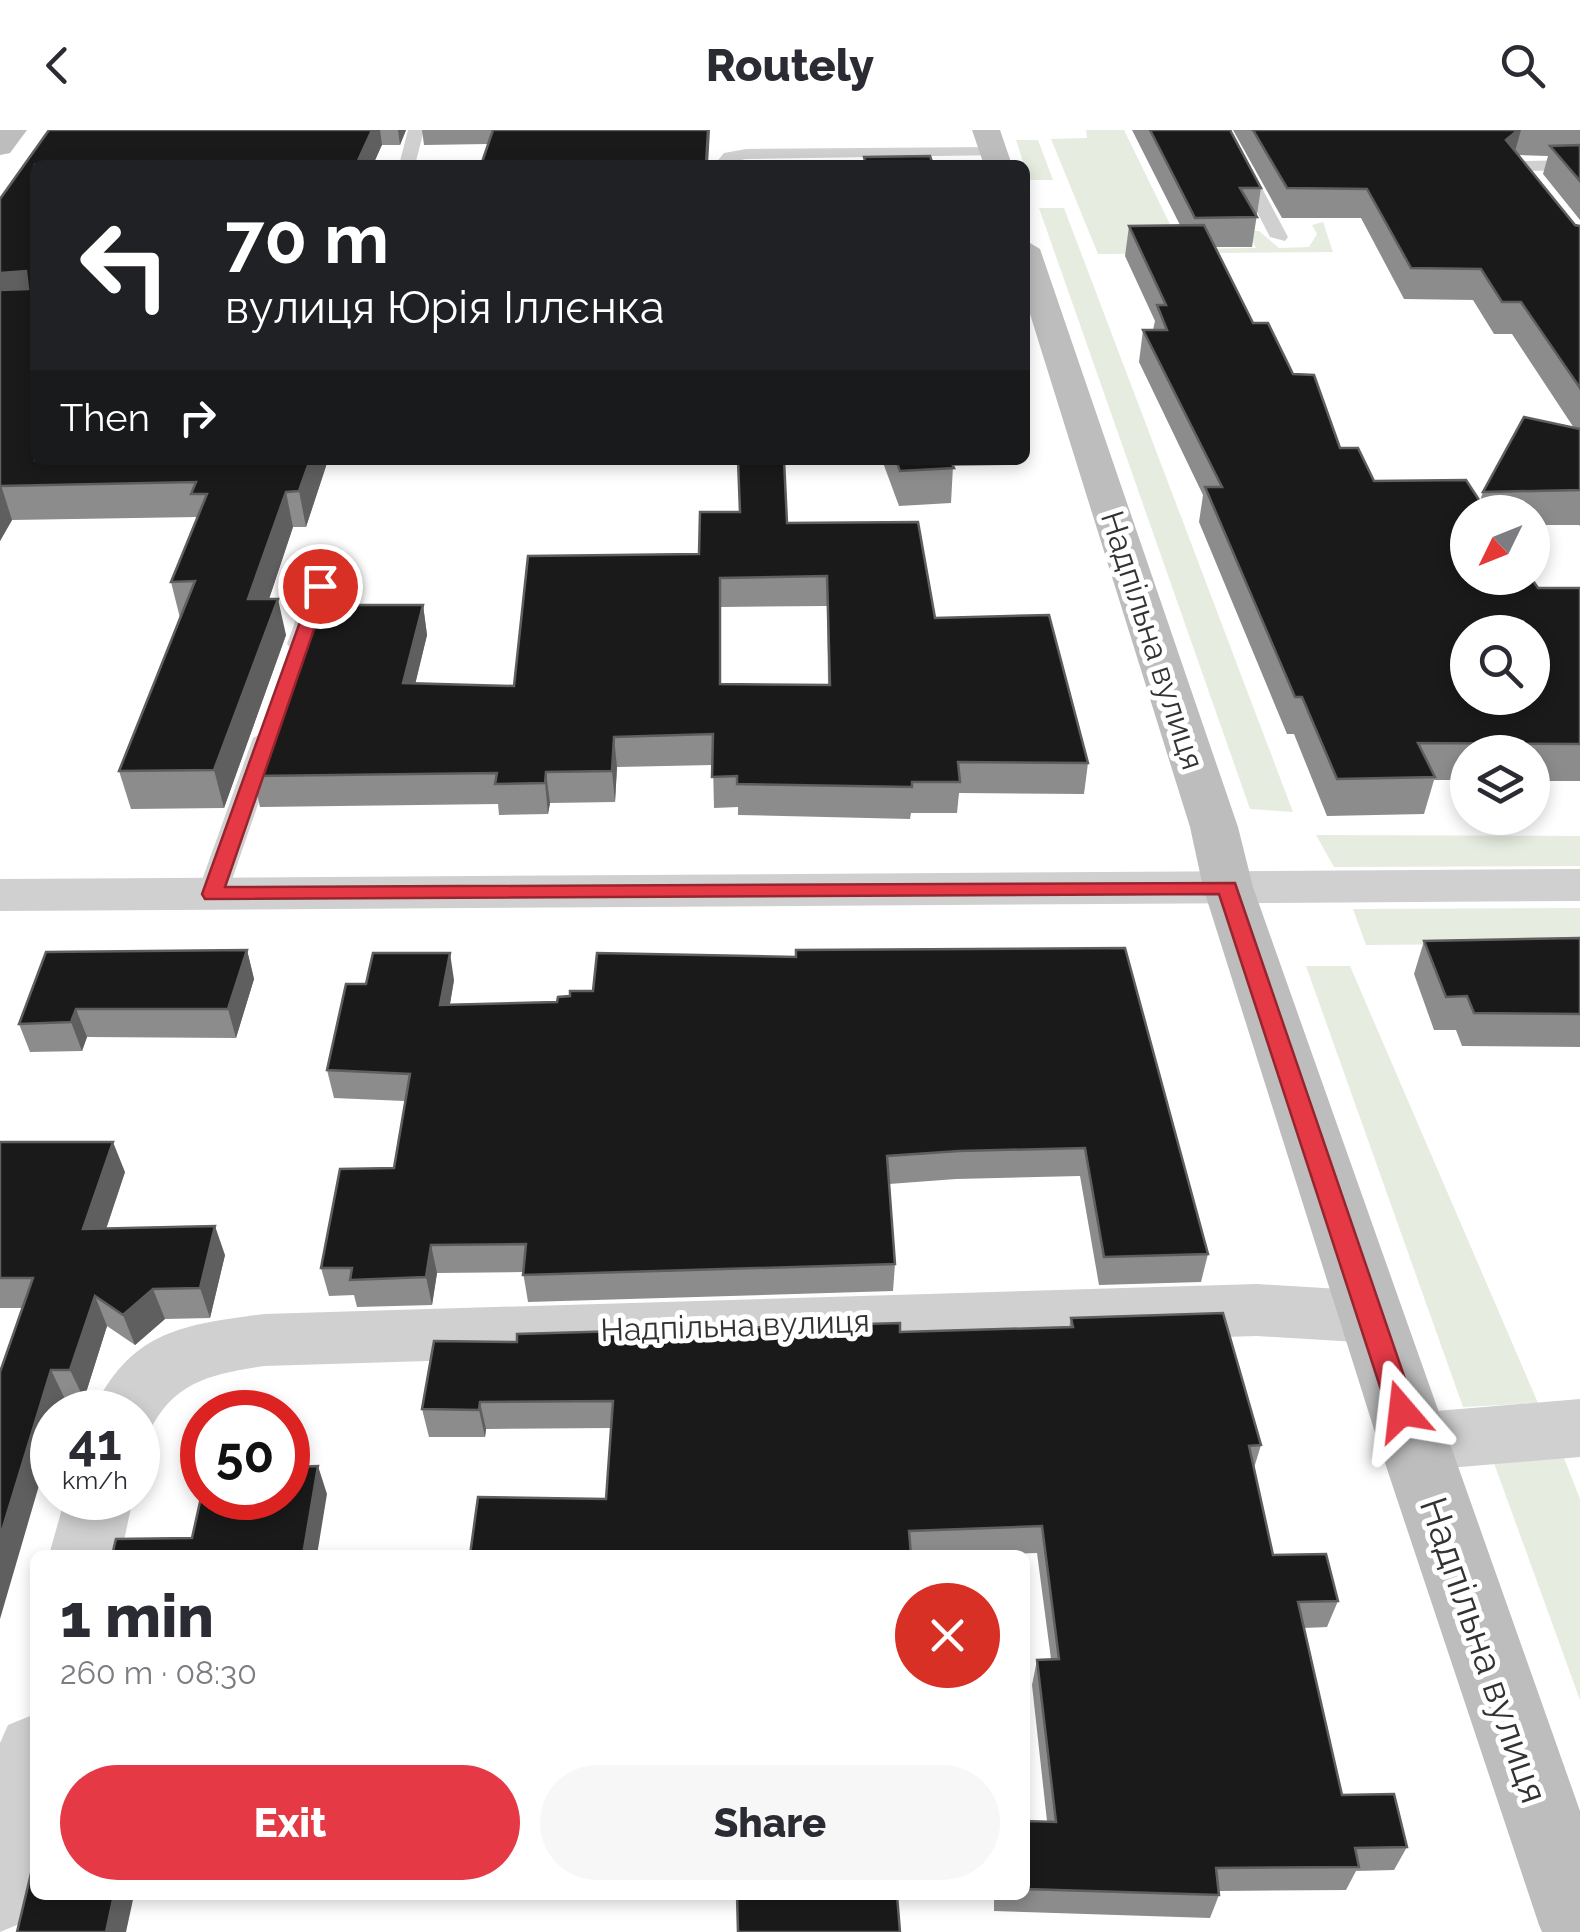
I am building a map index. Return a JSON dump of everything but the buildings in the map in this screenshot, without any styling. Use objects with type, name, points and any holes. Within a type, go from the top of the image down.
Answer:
[{"type":"main road","points":[[0,147],[13,130]]},
{"type":"main road","name":"Надпільна вулиця","points":[[1030,263],[1214,827],[1228,888],[1412,1442],[1580,1925]]},
{"type":"street","points":[[1516,166],[1540,196]]},
{"type":"street","points":[[0,895],[1580,885]]},
{"type":"street","name":"Надпільна вулиця","points":[[136,1390],[162,1365],[187,1354],[264,1340],[1257,1310],[1373,1318]]},
{"type":"street","points":[[1412,1442],[1580,1428]]},
{"type":"street","points":[[86,1550],[94,1520]]},
{"type":"street","points":[[0,1892],[30,1772]]},
{"type":"lane","points":[[408,160],[416,130]]},
{"type":"lane","points":[[1223,130],[1279,237]]},
{"type":"lane","points":[[726,160],[746,154],[993,149]]},
{"type":"lane","points":[[1516,166],[1580,166]]},
{"type":"lane","points":[[288,677],[320,586]]},
{"type":"lane","points":[[212,894],[276,713]]},
{"type":"shaded area","points":[[1086,130],[1124,130],[1182,249],[1256,248],[1247,231],[1259,231],[1279,248],[1309,247],[1317,234],[1312,225],[1323,222],[1333,252],[1098,254],[1051,139],[1087,138]]},
{"type":"shaded area","points":[[1016,140],[1038,140],[1053,180],[1030,180],[1030,160],[1022,160]]},
{"type":"shaded area","points":[[1039,208],[1064,208],[1293,812],[1250,809]]},
{"type":"shaded area","points":[[1316,835],[1580,836],[1580,866],[1334,867]]},
{"type":"shaded area","points":[[1580,908],[1580,943],[1366,945],[1353,909]]},
{"type":"shaded area","points":[[1306,966],[1350,966],[1538,1403],[1463,1407]]},
{"type":"shaded area","points":[[1555,1435],[1580,1499],[1580,1700],[1487,1444]]},
{"type":"route","points":[[320,586],[212,894],[1228,888],[1402,1411]]}]
